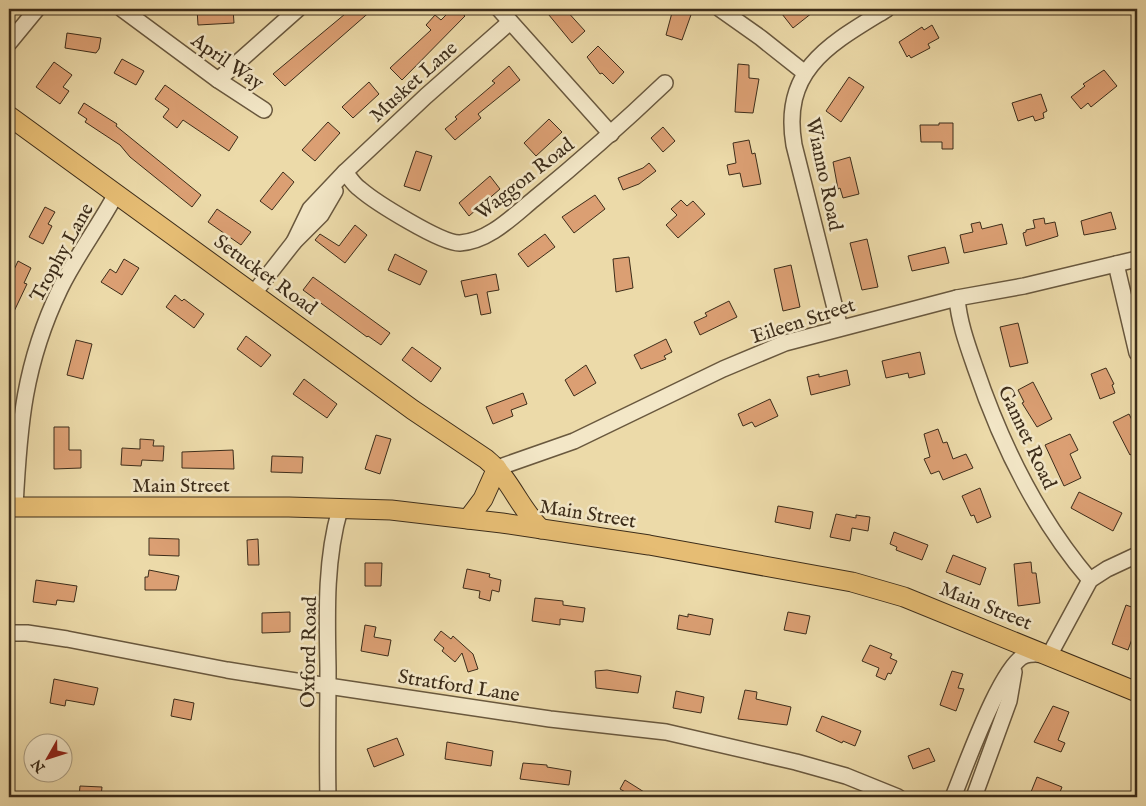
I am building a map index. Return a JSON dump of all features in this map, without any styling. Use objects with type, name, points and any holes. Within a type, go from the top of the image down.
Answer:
[{"type":"main road","name":"Setucket Road","points":[[9,116],[413,410],[497,468],[513,487],[528,516],[541,529]]},
{"type":"main road","points":[[468,519],[483,499],[497,468]]},
{"type":"main road","name":"Main Street","points":[[12,507],[391,510],[541,529],[741,561],[852,582],[904,597],[1050,654],[1137,692]]},
{"type":"street","points":[[9,43],[37,9]]},
{"type":"street","name":"April Way","points":[[122,9],[218,80],[264,110]]},
{"type":"street","points":[[218,80],[298,9]]},
{"type":"street","points":[[499,9],[611,134]]},
{"type":"street","points":[[720,9],[761,38],[805,74]]},
{"type":"street","name":"Wianno Road","points":[[840,328],[791,124],[792,105],[805,74],[828,46],[887,9]]},
{"type":"street","name":"Musket Lane","points":[[254,293],[294,242],[310,210],[345,172],[426,96],[510,22]]},
{"type":"street","name":"Waggon Road","points":[[345,172],[360,190],[432,234],[447,242],[458,243],[486,235],[508,221],[611,134],[665,83]]},
{"type":"street","name":"Trophy Lane","points":[[12,507],[19,432],[25,391],[32,362],[46,321],[61,287],[116,194]]},
{"type":"street","name":"Eileen Street","points":[[497,468],[574,441],[740,362],[786,344],[957,298],[1024,286],[1137,259]]},
{"type":"street","points":[[1116,264],[1137,354]]},
{"type":"street","name":"Gannet Road","points":[[957,298],[959,313],[970,351],[1010,456],[1031,494],[1072,559],[1090,580]]},
{"type":"street","name":"Oxford Road","points":[[328,797],[331,554],[333,532],[340,509]]},
{"type":"street","points":[[953,797],[994,697],[1015,664],[1026,655],[1050,654],[1090,580],[1107,569],[1137,555]]},
{"type":"street","name":"Stratford Lane","points":[[9,633],[27,632],[227,670],[328,686],[550,719],[666,732],[796,762],[846,776],[898,797]]},
{"type":"street","points":[[974,797],[1009,701],[1015,664]]},
{"type":"building","points":[[197,9],[233,9],[234,23],[198,25]]},
{"type":"building","points":[[351,9],[373,9],[285,86],[273,74]]},
{"type":"building","points":[[452,9],[457,9],[465,16],[402,80],[390,68],[431,30],[426,25],[435,15],[441,20]]},
{"type":"building","points":[[544,9],[565,9],[585,31],[572,43]]},
{"type":"building","points":[[673,9],[687,9],[692,12],[682,40],[666,35]]},
{"type":"building","points":[[789,9],[817,9],[793,28],[782,14]]},
{"type":"building","points":[[932,25],[939,38],[928,44],[930,48],[911,58],[909,55],[907,57],[899,42],[922,27],[924,30]]},
{"type":"building","points":[[67,33],[101,38],[99,49],[96,53],[65,48]]},
{"type":"building","points":[[598,46],[624,72],[613,84],[602,73],[600,74],[587,57]]},
{"type":"building","points":[[122,59],[144,71],[136,85],[114,73]]},
{"type":"building","points":[[54,62],[72,75],[63,87],[69,91],[60,104],[36,87]]},
{"type":"building","points":[[738,64],[749,65],[749,78],[759,79],[753,113],[735,112]]},
{"type":"building","points":[[509,66],[520,80],[478,114],[481,118],[455,140],[445,129],[457,119],[455,117],[495,83],[492,81]]},
{"type":"building","points":[[1104,70],[1117,86],[1091,107],[1088,103],[1081,109],[1071,97],[1085,86],[1083,84]]},
{"type":"building","points":[[849,77],[864,87],[841,122],[826,111]]},
{"type":"building","points":[[369,82],[379,94],[353,118],[342,107]]},
{"type":"building","points":[[165,85],[238,137],[229,151],[183,120],[177,128],[163,117],[169,109],[155,99]]},
{"type":"building","points":[[1041,94],[1047,111],[1043,113],[1044,118],[1035,121],[1033,116],[1018,121],[1012,103]]},
{"type":"building","points":[[84,103],[117,124],[116,126],[201,195],[192,207],[130,157],[120,145],[85,122],[87,119],[78,113]]},
{"type":"building","points":[[549,119],[562,132],[536,156],[524,143]]},
{"type":"building","points":[[328,122],[340,133],[315,161],[302,150]]},
{"type":"building","points":[[939,123],[953,123],[953,149],[942,149],[942,142],[921,142],[920,125],[939,125]]},
{"type":"building","points":[[663,127],[675,141],[663,152],[651,138]]},
{"type":"building","points":[[749,140],[752,154],[755,153],[761,184],[743,187],[740,173],[729,175],[727,165],[736,163],[733,143]]},
{"type":"building","points":[[416,151],[432,156],[420,191],[404,186]]},
{"type":"building","points":[[850,157],[859,194],[843,198],[840,188],[838,189],[833,162]]},
{"type":"building","points":[[649,163],[656,171],[639,184],[623,190],[618,178],[643,168]]},
{"type":"building","points":[[283,172],[294,182],[272,210],[260,201]]},
{"type":"building","points":[[490,176],[500,189],[469,216],[459,203]]},
{"type":"building","points":[[595,195],[605,209],[574,233],[562,217]]},
{"type":"building","points":[[681,200],[687,206],[693,201],[705,214],[678,238],[666,225],[677,215],[671,209]]},
{"type":"building","points":[[45,207],[55,212],[48,224],[52,226],[43,244],[29,237]]},
{"type":"building","points":[[217,209],[251,232],[241,245],[208,222]]},
{"type":"building","points":[[1111,212],[1116,229],[1084,235],[1081,221]]},
{"type":"building","points":[[1044,218],[1045,224],[1055,222],[1058,236],[1026,246],[1023,233],[1026,230],[1035,228],[1033,220]]},
{"type":"building","points":[[980,222],[982,229],[1002,224],[1007,244],[964,253],[960,235],[973,232],[971,224]]},
{"type":"building","points":[[355,225],[367,235],[345,263],[315,240],[320,234],[339,246]]},
{"type":"building","points":[[545,234],[555,247],[528,267],[518,254]]},
{"type":"building","points":[[867,239],[878,287],[862,290],[850,243]]},
{"type":"building","points":[[945,247],[949,263],[912,271],[908,256]]},
{"type":"building","points":[[395,254],[427,271],[420,285],[388,270]]},
{"type":"building","points":[[629,257],[633,288],[616,292],[613,259]]},
{"type":"building","points":[[124,259],[139,268],[122,295],[101,282],[110,269],[116,273]]},
{"type":"building","points":[[18,261],[31,268],[24,283],[27,284],[9,322],[9,273],[12,274]]},
{"type":"building","points":[[791,265],[800,307],[783,311],[774,269]]},
{"type":"building","points":[[496,274],[499,290],[487,292],[491,313],[481,315],[477,294],[465,297],[461,281]]},
{"type":"building","points":[[313,277],[390,333],[381,345],[367,337],[303,290]]},
{"type":"building","points":[[175,295],[182,301],[184,299],[204,314],[194,328],[166,307]]},
{"type":"building","points":[[729,301],[737,317],[700,335],[694,322],[707,316],[705,313]]},
{"type":"building","points":[[1018,323],[1028,363],[1010,367],[1000,327]]},
{"type":"building","points":[[246,336],[271,355],[261,367],[237,349]]},
{"type":"building","points":[[666,339],[672,352],[664,356],[666,359],[641,369],[634,355]]},
{"type":"building","points":[[76,340],[92,344],[83,379],[67,375]]},
{"type":"building","points":[[412,347],[441,368],[431,382],[402,360]]},
{"type":"building","points":[[920,352],[925,374],[909,378],[908,373],[886,378],[882,361]]},
{"type":"building","points":[[586,365],[596,383],[574,396],[565,380]]},
{"type":"building","points":[[1106,368],[1114,384],[1112,385],[1115,393],[1100,399],[1091,374]]},
{"type":"building","points":[[847,370],[850,385],[811,395],[807,377],[819,374],[819,377]]},
{"type":"building","points":[[304,379],[337,404],[327,418],[293,394]]},
{"type":"building","points":[[1033,382],[1052,419],[1037,427],[1022,403],[1024,402],[1018,390]]},
{"type":"building","points":[[523,393],[527,404],[511,410],[513,416],[493,424],[486,407]]},
{"type":"building","points":[[770,399],[778,416],[755,427],[752,422],[743,426],[738,414]]},
{"type":"building","points":[[1129,414],[1137,430],[1137,451],[1130,455],[1113,422]]},
{"type":"building","points":[[54,427],[69,427],[69,450],[81,450],[81,468],[54,469]]},
{"type":"building","points":[[938,429],[943,443],[947,442],[953,459],[966,454],[973,468],[943,480],[939,471],[931,474],[924,459],[930,457],[924,434]]},
{"type":"building","points":[[1070,434],[1078,450],[1070,454],[1081,478],[1064,486],[1045,445]]},
{"type":"building","points":[[376,435],[391,439],[380,474],[365,469]]},
{"type":"building","points":[[140,439],[154,440],[153,446],[164,446],[163,461],[142,460],[141,466],[121,465],[122,448],[140,449]]},
{"type":"building","points":[[233,450],[234,469],[182,468],[182,452]]},
{"type":"building","points":[[272,456],[303,457],[302,473],[271,472]]},
{"type":"building","points":[[980,488],[991,517],[977,523],[974,515],[971,516],[962,496]]},
{"type":"building","points":[[1079,492],[1122,513],[1113,531],[1071,508]]},
{"type":"building","points":[[778,506],[813,512],[810,529],[775,522]]},
{"type":"building","points":[[836,514],[856,518],[856,515],[870,517],[868,531],[852,528],[850,541],[830,537]]},
{"type":"building","points":[[894,532],[928,545],[922,560],[896,550],[897,547],[890,544]]},
{"type":"building","points":[[149,538],[179,539],[179,556],[149,555]]},
{"type":"building","points":[[258,539],[259,565],[248,565],[247,540]]},
{"type":"building","points":[[953,555],[986,568],[980,585],[946,572]]},
{"type":"building","points":[[1031,562],[1032,573],[1036,573],[1040,603],[1018,606],[1014,564]]},
{"type":"building","points":[[365,563],[382,563],[381,586],[365,586]]},
{"type":"building","points":[[467,569],[490,574],[489,577],[501,580],[499,592],[492,590],[490,601],[479,598],[480,591],[463,588]]},
{"type":"building","points":[[149,570],[179,576],[176,590],[145,590],[145,577],[148,577]]},
{"type":"building","points":[[36,580],[77,586],[74,602],[57,600],[56,605],[33,602]]},
{"type":"building","points":[[535,598],[563,601],[563,605],[585,608],[583,622],[560,619],[560,625],[532,621]]},
{"type":"building","points":[[1126,605],[1137,609],[1137,625],[1128,650],[1112,644]]},
{"type":"building","points":[[290,612],[290,632],[262,633],[262,613]]},
{"type":"building","points":[[788,612],[810,616],[806,634],[784,630]]},
{"type":"building","points":[[688,614],[713,619],[710,635],[677,629],[679,615],[688,617]]},
{"type":"building","points":[[365,625],[376,627],[374,637],[391,640],[388,656],[361,651]]},
{"type":"building","points":[[441,631],[451,639],[453,636],[473,654],[478,669],[468,672],[462,653],[455,662],[442,651],[444,648],[434,640]]},
{"type":"building","points":[[870,645],[892,654],[890,658],[897,661],[891,674],[888,673],[885,680],[876,676],[879,668],[862,661]]},
{"type":"building","points":[[607,670],[641,676],[638,693],[596,688],[595,671]]},
{"type":"building","points":[[952,671],[963,674],[958,688],[964,689],[956,711],[940,705]]},
{"type":"building","points":[[54,679],[98,688],[94,705],[66,700],[65,706],[50,703]]},
{"type":"building","points":[[745,690],[757,692],[756,699],[791,707],[787,725],[738,719]]},
{"type":"building","points":[[676,691],[704,697],[701,713],[673,708]]},
{"type":"building","points":[[174,699],[194,703],[191,720],[171,716]]},
{"type":"building","points":[[1053,706],[1069,712],[1058,740],[1065,743],[1061,752],[1034,742]]},
{"type":"building","points":[[822,716],[861,731],[855,746],[843,741],[842,743],[816,731]]},
{"type":"building","points":[[397,738],[404,755],[374,767],[367,749]]},
{"type":"building","points":[[447,742],[493,751],[491,766],[445,759]]},
{"type":"building","points":[[929,748],[935,761],[913,769],[908,756]]},
{"type":"building","points":[[523,763],[547,765],[547,767],[571,771],[569,785],[520,779]]},
{"type":"building","points":[[1037,777],[1062,787],[1058,797],[1029,797]]},
{"type":"building","points":[[625,780],[652,797],[625,797],[627,793],[620,789]]},
{"type":"building","points":[[80,786],[102,787],[101,797],[79,797]]}]
